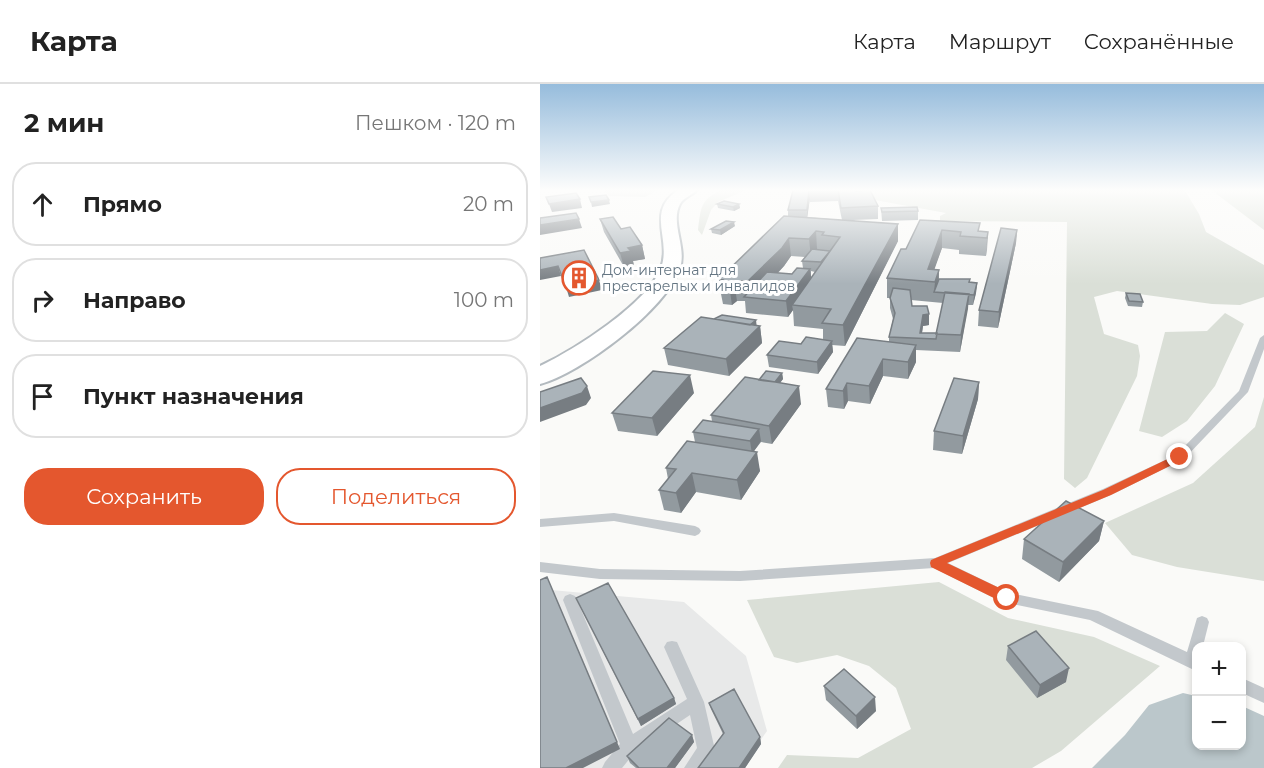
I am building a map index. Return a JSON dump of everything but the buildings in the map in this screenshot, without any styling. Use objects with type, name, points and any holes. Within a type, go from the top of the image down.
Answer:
[{"type":"main road","points":[[540,376],[561,367],[601,342],[659,289],[674,258],[669,221]]},
{"type":"lane","points":[[540,567],[600,574],[740,576],[936,563],[1107,492],[1180,457],[1243,392],[1264,338]]},
{"type":"lane","points":[[540,523],[614,517],[695,531]]},
{"type":"lane","points":[[936,563],[1007,598],[1093,615],[1192,662]]},
{"type":"lane","points":[[570,600],[628,747]]},
{"type":"lane","points":[[1199,642],[1202,622]]},
{"type":"lane","points":[[672,647],[696,702],[706,750],[693,768]]},
{"type":"lane","points":[[1246,687],[1264,696]]},
{"type":"lane","points":[[610,768],[628,747],[696,702]]},
{"type":"shaded area","points":[[699,221],[707,221],[702,235],[698,230]]},
{"type":"shaded area","points":[[940,221],[1202,221],[1206,232],[1264,265],[1264,297],[1240,305],[1212,304],[1117,291],[1094,297],[1104,334],[1138,345],[1140,356],[1137,376],[1087,478],[1075,488],[1064,479],[1067,222]]},
{"type":"shaded area","points":[[1252,221],[1264,221],[1264,230]]},
{"type":"shaded area","points":[[1225,313],[1244,324],[1215,386],[1187,421],[1162,437],[1139,431],[1165,332],[1207,331]]},
{"type":"shaded area","points":[[1264,397],[1264,581],[1177,567],[1132,555],[1105,523],[1193,483],[1255,427]]},
{"type":"shaded area","points":[[939,582],[1008,618],[1094,637],[1160,666],[1061,751],[1032,768],[778,768],[787,755],[858,758],[911,729],[896,688],[869,666],[837,655],[797,663],[774,657],[747,600]]},
{"type":"shaded area","points":[[540,589],[684,602],[746,656],[767,731],[741,768],[540,768]]},
{"type":"shaded area","points":[[1183,693],[1192,695],[1192,750],[1246,750],[1246,708],[1264,716],[1264,768],[1092,768],[1125,735],[1149,705]]},
{"type":"place","name":"Дом-интернат для престарелых и инвалидов","points":[[579,278]]},
{"type":"route","points":[[1007,598],[936,563],[1107,492],[1180,457]]}]
